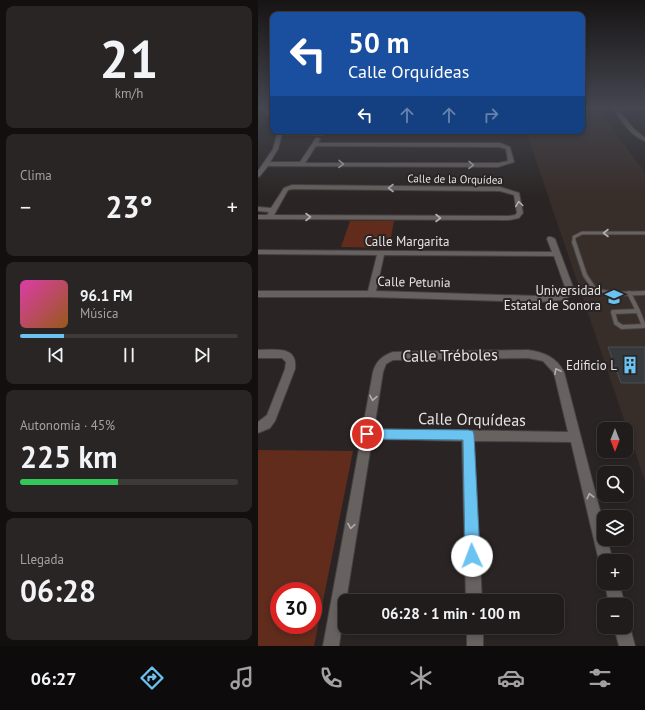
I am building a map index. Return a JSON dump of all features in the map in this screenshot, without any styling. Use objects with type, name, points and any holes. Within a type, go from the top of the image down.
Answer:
[{"type":"street","points":[[258,175],[272,156],[279,137]]},
{"type":"street","points":[[302,163],[319,137]]},
{"type":"street","points":[[267,164],[498,165],[511,162],[508,148],[500,145],[315,144]]},
{"type":"street","name":"Calle de la Orquídea","points":[[258,217],[509,218],[517,217],[520,213],[519,199],[514,192],[490,188],[292,187],[286,189],[268,217]]},
{"type":"street","points":[[258,209],[273,210]]},
{"type":"street","points":[[551,239],[557,254]]},
{"type":"street","name":"Calle Margarita","points":[[258,252],[557,254]]},
{"type":"street","points":[[371,294],[381,252]]},
{"type":"street","name":"Calle Petunia","points":[[258,294],[371,294],[538,299],[563,297],[569,293],[567,281],[557,254]]},
{"type":"street","points":[[258,354],[284,354],[290,357],[291,362],[290,369],[271,418],[266,424],[258,428]]},
{"type":"street","name":"Calle Tréboles","points":[[331,646],[378,372],[380,366],[387,357],[528,354],[548,358],[559,372],[604,554]]},
{"type":"street","name":"Calle Orquídeas","points":[[367,434],[576,438]]},
{"type":"street","points":[[468,435],[474,594]]},
{"type":"street","points":[[475,634],[475,646]]},
{"type":"street","points":[[624,634],[627,646]]},
{"type":"lane","points":[[645,233],[582,233],[574,236],[573,239],[589,284],[595,290],[605,293],[645,293]]},
{"type":"lane","points":[[629,293],[638,311],[644,324],[641,327],[618,325],[612,314],[616,311],[638,311]]},
{"type":"shaded area","name":"Universidad Estatal de Sonora","points":[[528,137],[619,137],[645,173],[645,481],[633,446],[633,422],[625,422]]},
{"type":"shaded area","points":[[350,221],[394,221],[389,248],[341,247]]},
{"type":"shaded area","points":[[258,450],[353,451],[322,606],[322,582],[270,582],[270,634],[316,634],[314,646],[258,646]]},
{"type":"building","name":"Edificio L","points":[[608,347],[645,347],[645,383],[621,383]]},
{"type":"place","name":"Universidad Estatal de Sonora","points":[[614,297]]},
{"type":"place","name":"Edificio L","points":[[630,365]]},
{"type":"route","points":[[367,434],[468,435],[472,556]]}]
